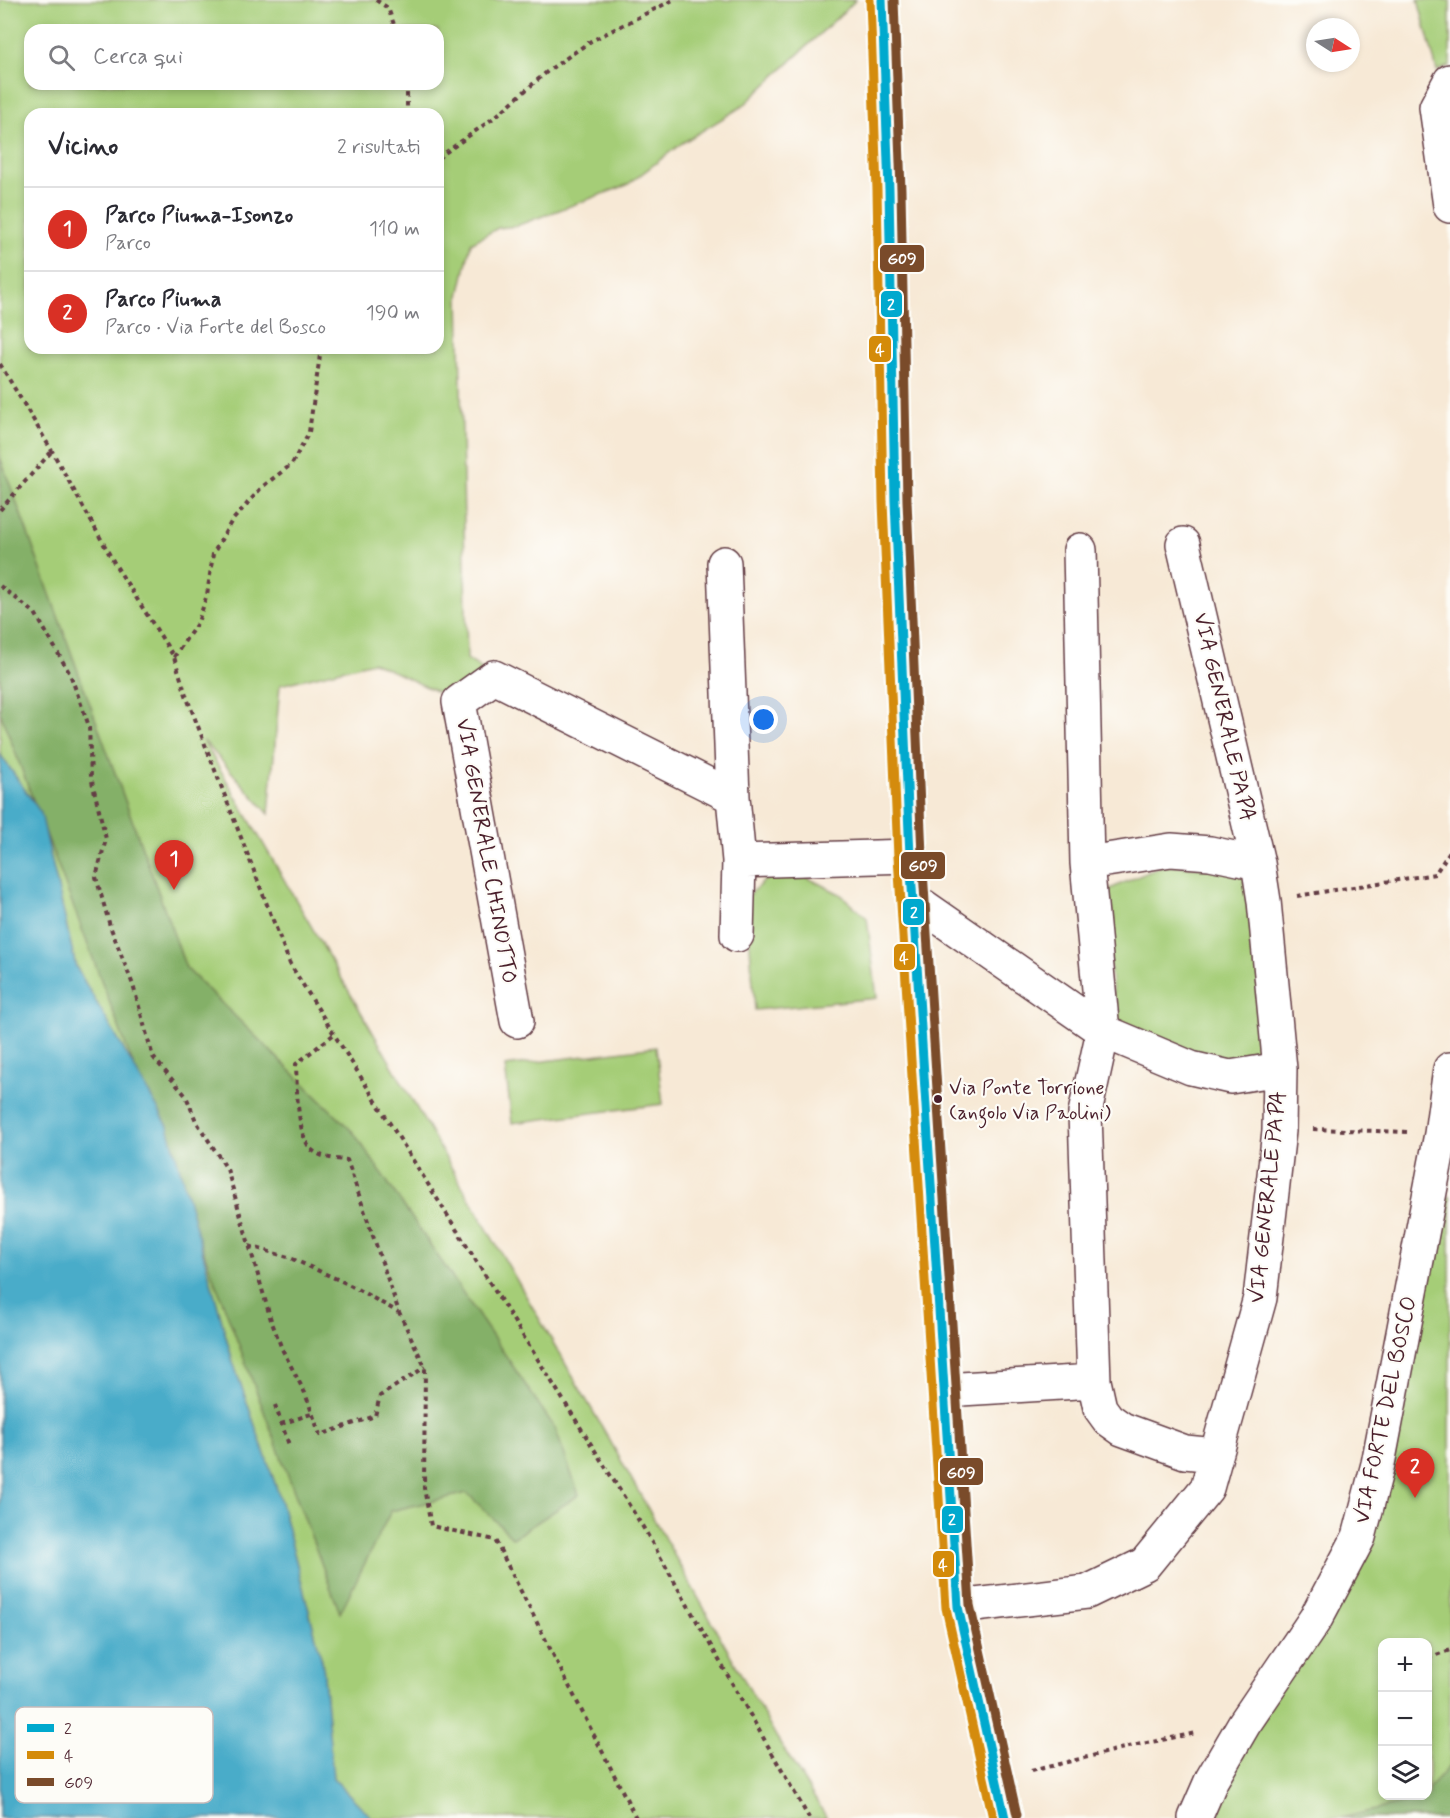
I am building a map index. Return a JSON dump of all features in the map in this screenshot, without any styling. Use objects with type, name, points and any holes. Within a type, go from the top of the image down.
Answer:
[{"type":"street","points":[[882,0],[895,501],[910,856],[958,1607],[1005,1818]]},
{"type":"street","points":[[1450,81],[1436,107],[1450,206]]},
{"type":"street","name":"VIA GENERALE PAPA","points":[[958,1607],[1088,1592],[1145,1564],[1207,1488],[1260,1298],[1279,1131],[1280,1069],[1264,901],[1258,863],[1183,544]]},
{"type":"street","points":[[1080,550],[1087,863],[1103,1031],[1085,1113],[1094,1381],[1100,1408],[1108,1419],[1122,1430],[1185,1452],[1216,1455]]},
{"type":"street","points":[[724,563],[733,797],[739,861],[737,935]]},
{"type":"street","name":"VIA GENERALE CHINOTTO","points":[[517,1021],[459,702],[494,677],[733,797]]},
{"type":"street","points":[[1087,863],[1171,850],[1210,853],[1258,863]]},
{"type":"street","points":[[739,861],[910,856]]},
{"type":"street","points":[[913,899],[1103,1031],[1191,1068],[1210,1073],[1230,1077],[1280,1069]]},
{"type":"street","name":"VIA FORTE DEL BOSCO","points":[[1195,1818],[1212,1779],[1244,1724],[1316,1618],[1359,1537],[1378,1464],[1441,1181],[1441,1134],[1450,1069]]},
{"type":"street","points":[[944,1390],[1094,1381]]},
{"type":"path","points":[[376,0],[388,8],[394,24]]},
{"type":"path","points":[[444,154],[495,117],[549,70],[591,41],[673,0]]},
{"type":"path","points":[[406,90],[407,108]]},
{"type":"path","points":[[174,657],[198,622],[207,595],[213,554],[231,522],[262,487],[292,464],[309,432],[320,354]]},
{"type":"path","points":[[0,364],[116,566],[174,657],[187,698],[290,964],[646,1532],[809,1818]]},
{"type":"path","points":[[0,510],[52,451]]},
{"type":"path","points":[[0,586],[34,613],[70,674],[89,726],[91,777],[106,839],[96,876],[110,926],[132,984],[153,1057],[186,1096],[196,1122],[227,1169],[271,1320],[282,1349],[305,1393],[320,1435],[375,1416],[380,1396],[425,1367]]},
{"type":"path","points":[[1264,901],[1435,874],[1450,851]]},
{"type":"path","points":[[333,1035],[296,1064],[298,1120],[310,1149],[330,1159],[347,1160],[399,1312],[425,1367],[424,1488],[431,1526],[495,1540],[636,1818]]},
{"type":"path","points":[[1327,1128],[1441,1134]]},
{"type":"path","points":[[249,1246],[288,1257],[348,1284],[399,1312]]},
{"type":"path","points":[[275,1405],[289,1445]]},
{"type":"path","points":[[281,1424],[311,1414]]},
{"type":"path","points":[[1432,1657],[1450,1650]]},
{"type":"path","points":[[996,1779],[1132,1746],[1244,1724]]},
{"type":"green space","points":[[0,0],[856,0],[743,106],[682,143],[627,185],[516,226],[498,228],[471,243],[459,296],[467,659],[494,677],[459,702],[373,662],[280,685],[269,814],[203,740],[605,1432],[777,1738],[827,1818],[372,1818],[333,1778],[323,1665],[279,1495],[233,1362],[168,1126],[76,967],[41,813],[0,754]]},
{"type":"green space","points":[[1418,0],[1450,0],[1450,66],[1437,71]]},
{"type":"green space","points":[[0,457],[186,968],[354,1133],[555,1428],[579,1495],[513,1538],[467,1493],[391,1511],[340,1613],[0,712]]},
{"type":"green space","points":[[1164,865],[1211,868],[1253,880],[1268,1053],[1235,1068],[1116,1025],[1103,892]]},
{"type":"green space","points":[[770,876],[806,877],[840,894],[867,918],[877,998],[755,1010],[746,897]]},
{"type":"green space","points":[[656,1047],[663,1104],[512,1123],[505,1066]]},
{"type":"green space","points":[[1436,1195],[1450,1197],[1450,1818],[1218,1818],[1243,1730],[1324,1617]]},
{"type":"green space","points":[[1450,1765],[1450,1818],[1341,1818],[1416,1800],[1432,1800],[1432,1785]]},
{"type":"water","points":[[0,754],[41,813],[76,967],[168,1126],[233,1362],[279,1495],[323,1665],[333,1778],[372,1818],[0,1818]]},
{"type":"transit line","name":"4","points":[[870,0],[877,190],[883,502],[898,857],[946,1608],[993,1818]]},
{"type":"transit line","name":"2","points":[[882,0],[889,190],[895,501],[910,856],[958,1607],[1005,1818]]},
{"type":"transit line","name":"G09","points":[[894,0],[901,190],[907,501],[922,855],[970,1605],[1017,1815]]},
{"type":"place","name":"Parco Piuma-Isonzo","points":[[174,890]]},
{"type":"place","name":"Via Ponte Torrione (angolo Via Paolini)","points":[[938,1099]]},
{"type":"place","name":"Parco Piuma","points":[[1415,1498]]}]
